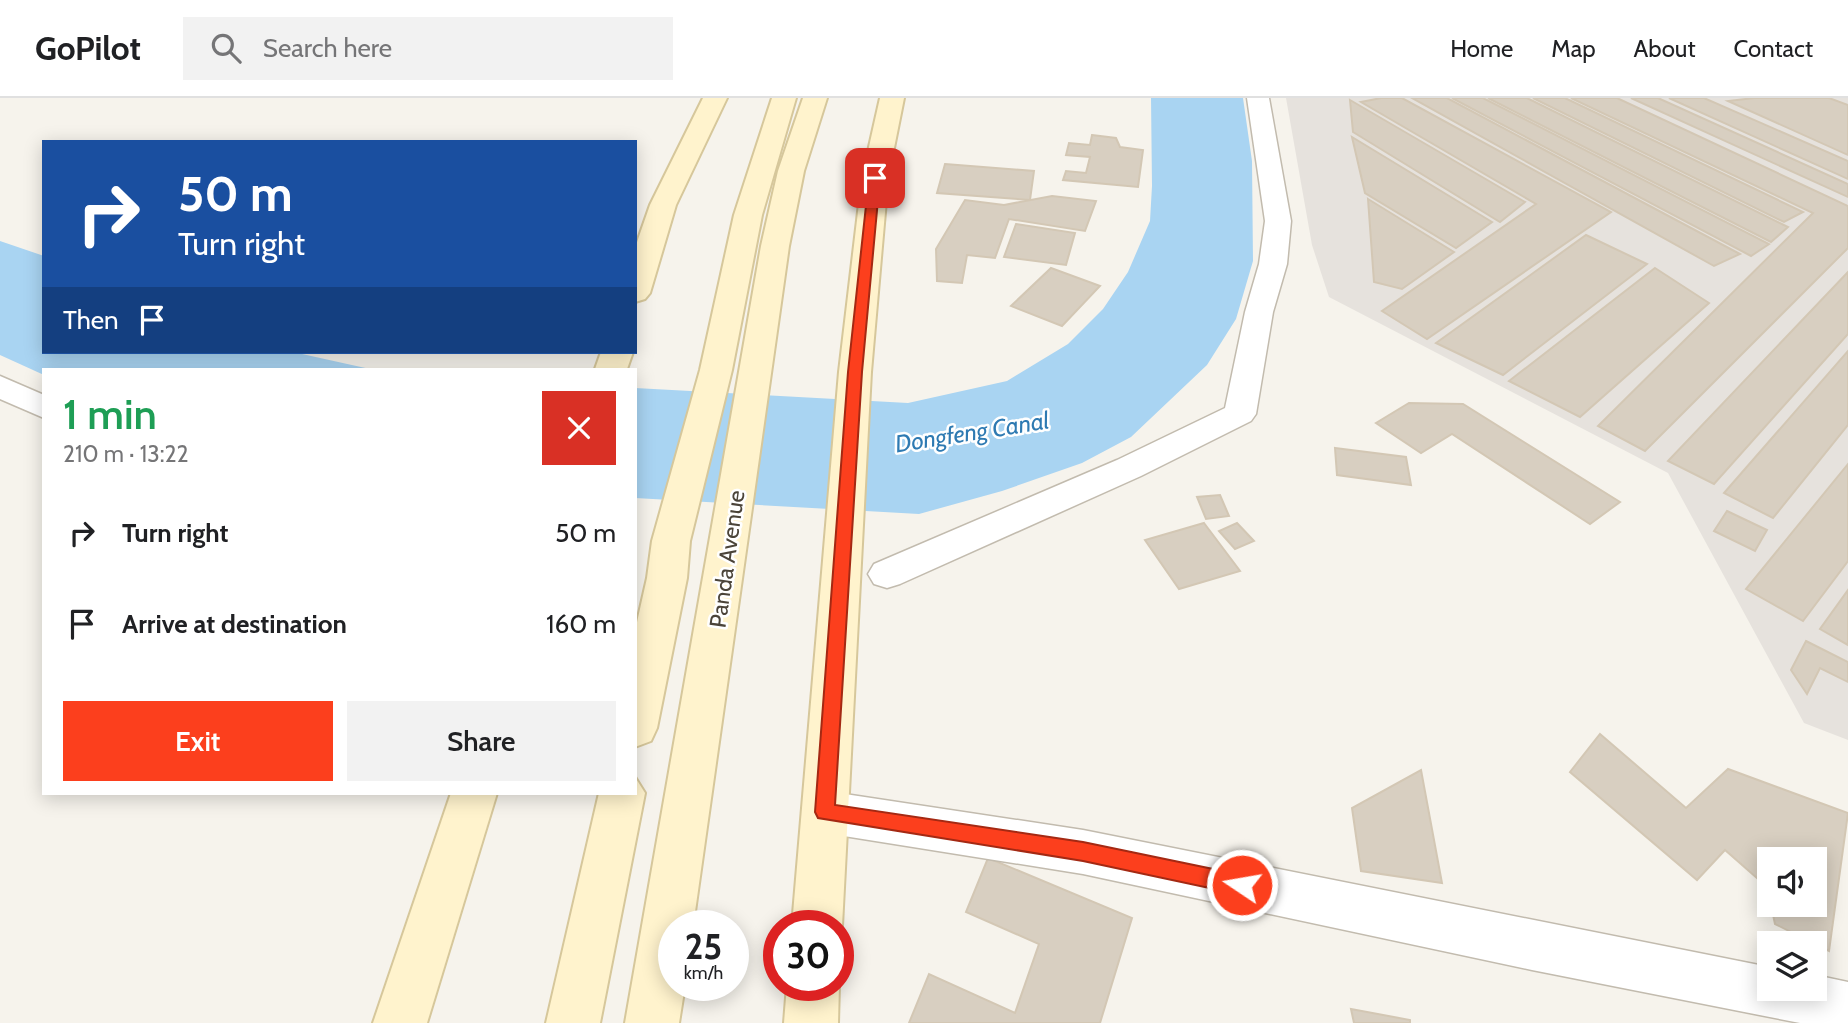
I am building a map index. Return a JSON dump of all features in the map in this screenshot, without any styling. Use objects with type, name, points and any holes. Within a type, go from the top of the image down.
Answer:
[{"type":"main road","points":[[637,719],[667,578],[671,541],[716,370],[748,215],[784,98]]},
{"type":"main road","name":"Panda Avenue","points":[[652,1023],[708,688],[778,221],[806,119],[815,98]]},
{"type":"main road","points":[[818,910],[855,372],[875,178],[892,98]]},
{"type":"main road","points":[[637,287],[663,205],[715,99]]},
{"type":"main road","points":[[400,1023],[473,795]]},
{"type":"main road","points":[[573,1023],[621,795]]},
{"type":"main road","points":[[811,1023],[812,1001]]},
{"type":"street","points":[[887,574],[1129,468],[1240,414],[1259,312],[1273,264],[1278,221],[1258,98]]},
{"type":"street","points":[[0,386],[42,407]]},
{"type":"street","points":[[825,812],[1083,852],[1532,946],[1848,1007]]},
{"type":"shaded area","points":[[1286,98],[1848,98],[1848,740],[1804,723],[1668,473],[1329,297],[1312,245]]},
{"type":"water","name":"Dongfeng Canal","points":[[1151,98],[1243,98],[1252,161],[1253,261],[1236,319],[1207,365],[1131,437],[1082,463],[1002,491],[919,514],[637,498],[637,388],[908,403],[1007,381],[1068,344],[1103,309],[1128,272],[1150,221]]},
{"type":"water","points":[[0,241],[42,255],[42,354],[302,354],[365,368],[42,368],[42,374],[0,355]]},
{"type":"building","points":[[1402,98],[1611,212],[1427,339],[1382,311],[1536,204],[1361,102]]},
{"type":"building","points":[[1412,98],[1447,98],[1740,254],[1714,266]]},
{"type":"building","points":[[1452,98],[1483,98],[1769,244],[1751,256]]},
{"type":"building","points":[[1488,98],[1527,98],[1788,227],[1771,242]]},
{"type":"building","points":[[1533,98],[1565,98],[1803,212],[1784,222]]},
{"type":"building","points":[[1571,98],[1617,98],[1848,206],[1848,248],[1645,451],[1598,426],[1813,213]]},
{"type":"building","points":[[1631,98],[1658,98],[1848,184],[1848,197]]},
{"type":"building","points":[[1669,98],[1704,98],[1848,161],[1848,179]]},
{"type":"building","points":[[1754,98],[1829,98],[1848,105],[1848,155],[1728,101]]},
{"type":"building","points":[[1350,100],[1525,202],[1500,222],[1353,132]]},
{"type":"building","points":[[1092,135],[1116,138],[1120,147],[1143,150],[1138,187],[1063,180],[1066,171],[1086,173],[1090,157],[1066,155],[1069,143],[1090,145]]},
{"type":"building","points":[[1352,137],[1492,222],[1456,248],[1365,193]]},
{"type":"building","points":[[945,164],[1034,171],[1030,200],[937,193]]},
{"type":"building","points":[[1052,196],[1096,201],[1085,231],[1009,219],[995,258],[967,255],[962,283],[937,281],[936,249],[965,200],[1004,205]]},
{"type":"building","points":[[1368,199],[1454,252],[1402,289],[1374,282]]},
{"type":"building","points":[[1016,224],[1075,233],[1066,265],[1004,257]]},
{"type":"building","points":[[1586,235],[1647,264],[1503,375],[1436,343]]},
{"type":"building","points":[[1051,268],[1100,286],[1062,326],[1011,306]]},
{"type":"building","points":[[1655,268],[1709,303],[1580,417],[1509,381]]},
{"type":"building","points":[[1848,272],[1848,334],[1714,484],[1668,461]]},
{"type":"building","points":[[1848,351],[1848,425],[1773,518],[1724,493]]},
{"type":"building","points":[[1409,403],[1463,404],[1620,502],[1590,524],[1452,434],[1421,453],[1376,423]]},
{"type":"building","points":[[1335,448],[1406,457],[1411,485],[1337,475]]},
{"type":"building","points":[[1848,464],[1848,561],[1803,621],[1746,589]]},
{"type":"building","points":[[1220,495],[1229,516],[1206,519],[1197,497]]},
{"type":"building","points":[[1727,511],[1767,530],[1755,551],[1714,531]]},
{"type":"building","points":[[1204,523],[1240,571],[1179,589],[1145,540]]},
{"type":"building","points":[[1237,523],[1254,541],[1235,549],[1219,531]]},
{"type":"building","points":[[1848,590],[1848,645],[1820,629]]},
{"type":"building","points":[[1806,641],[1848,662],[1848,682],[1820,668],[1807,694],[1791,670]]},
{"type":"building","points":[[1600,734],[1686,808],[1728,769],[1848,813],[1829,951],[1827,931],[1789,931],[1775,924],[1774,917],[1827,917],[1827,847],[1757,847],[1757,878],[1725,850],[1697,880],[1570,772]]},
{"type":"building","points":[[1421,770],[1442,883],[1361,871],[1352,808]]},
{"type":"building","points":[[988,858],[1132,918],[1100,1023],[909,1023],[929,974],[1015,1013],[1039,944],[966,912]]},
{"type":"building","points":[[1351,1009],[1410,1020],[1410,1023],[1354,1023]]},
{"type":"route","points":[[875,178],[855,372],[825,812],[1083,852],[1242,885]]}]
